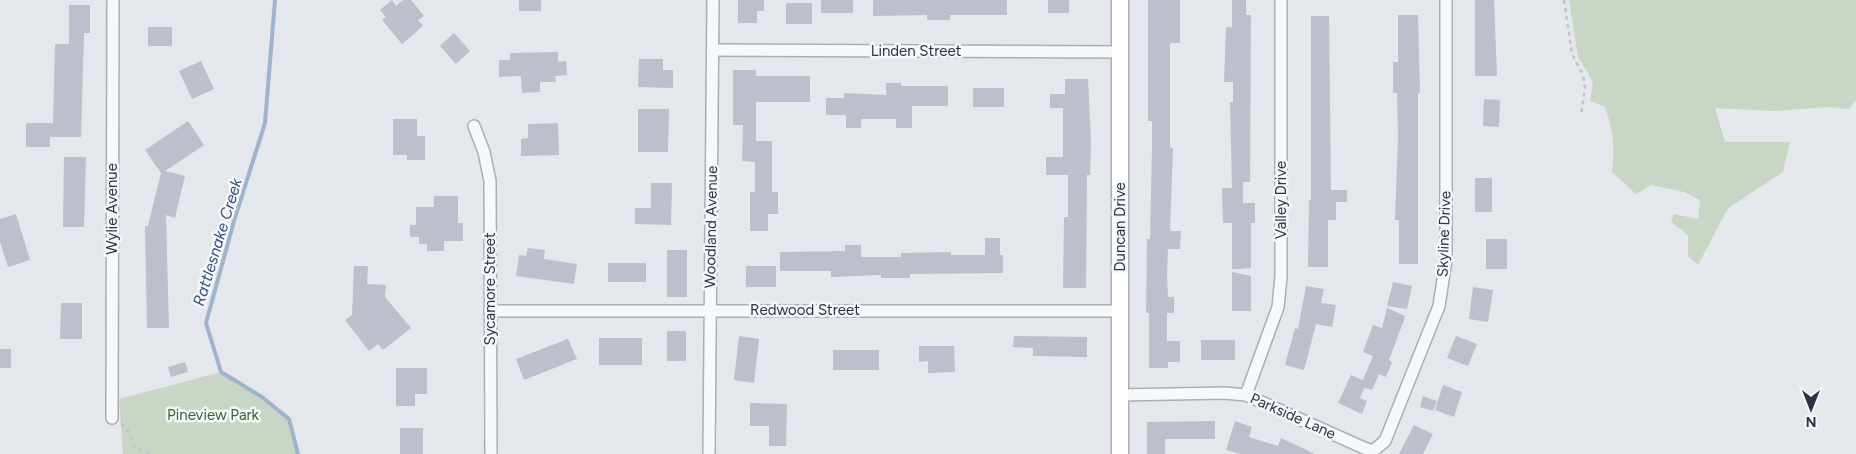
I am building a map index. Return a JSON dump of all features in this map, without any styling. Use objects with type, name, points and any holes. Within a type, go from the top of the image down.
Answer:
[{"type":"street","name":"Wylie Avenue","points":[[112,418],[113,0]]},
{"type":"street","name":"Woodland Avenue","points":[[709,454],[713,0]]},
{"type":"street","name":"Duncan Drive","points":[[1120,0],[1120,454]]},
{"type":"street","name":"Valley Drive","points":[[1246,395],[1278,307],[1281,277],[1281,0]]},
{"type":"street","name":"Skyline Drive","points":[[1373,451],[1384,442],[1439,306],[1446,260],[1446,0]]},
{"type":"street","name":"Linden Street","points":[[713,50],[1119,52]]},
{"type":"street","name":"Sycamore Street","points":[[474,126],[484,152],[490,181],[491,454]]},
{"type":"street","name":"Redwood Street","points":[[490,311],[1120,312]]},
{"type":"street","name":"Parkside Lane","points":[[1119,395],[1224,393],[1246,395],[1373,451]]},
{"type":"path","points":[[1564,0],[1572,54],[1583,75],[1585,89],[1581,114]]},
{"type":"path","points":[[112,418],[127,428],[135,447],[150,454]]},
{"type":"green space","points":[[1569,0],[1856,0],[1856,100],[1849,109],[1829,107],[1774,111],[1715,108],[1725,142],[1790,142],[1783,172],[1728,208],[1698,265],[1688,256],[1688,235],[1671,222],[1674,214],[1698,219],[1700,200],[1684,192],[1651,185],[1636,194],[1612,172],[1613,139],[1610,123],[1605,107],[1590,101],[1593,82],[1578,57]]},
{"type":"green space","name":"Pineview Park","points":[[221,372],[262,397],[289,419],[298,454],[123,454],[119,399]]},
{"type":"building","points":[[392,0],[396,6],[403,0],[411,0],[424,16],[418,20],[423,26],[402,44],[382,20],[386,17],[380,10]]},
{"type":"building","points":[[519,0],[541,0],[541,11],[519,11]]},
{"type":"building","points":[[738,0],[764,0],[764,11],[757,11],[757,23],[738,23]]},
{"type":"building","points":[[821,0],[853,0],[853,13],[821,13]]},
{"type":"building","points":[[873,0],[1007,0],[1007,15],[950,15],[950,20],[927,20],[927,15],[873,16]]},
{"type":"building","points":[[1048,0],[1069,0],[1069,13],[1048,13]]},
{"type":"building","points":[[1148,0],[1180,0],[1180,43],[1170,43],[1170,148],[1173,148],[1170,231],[1181,231],[1180,249],[1168,249],[1168,297],[1174,297],[1174,313],[1167,313],[1167,341],[1180,341],[1180,362],[1168,362],[1168,368],[1149,368],[1149,313],[1146,313],[1147,239],[1150,239],[1152,148],[1152,121],[1148,121]]},
{"type":"building","points":[[1232,0],[1246,0],[1246,15],[1251,15],[1250,182],[1243,182],[1243,203],[1255,203],[1255,223],[1251,223],[1251,268],[1242,269],[1232,269],[1232,223],[1223,223],[1222,188],[1232,188],[1230,102],[1233,102],[1233,82],[1224,82],[1226,27],[1232,27]]},
{"type":"building","points":[[1475,0],[1494,0],[1497,76],[1475,76]]},
{"type":"building","points":[[786,3],[812,3],[812,24],[786,24]]},
{"type":"building","points":[[69,5],[90,5],[90,33],[84,33],[81,137],[50,137],[50,147],[26,147],[26,123],[53,123],[55,44],[69,44]]},
{"type":"building","points":[[1398,15],[1418,15],[1420,93],[1418,93],[1418,264],[1399,264],[1399,220],[1395,220],[1398,137],[1397,93],[1393,93],[1393,62],[1398,62]]},
{"type":"building","points":[[1311,16],[1329,16],[1331,190],[1347,190],[1347,202],[1336,202],[1336,220],[1328,220],[1328,267],[1308,267],[1309,200],[1311,200]]},
{"type":"building","points":[[148,27],[172,27],[172,46],[148,46]]},
{"type":"building","points":[[454,33],[470,51],[456,64],[440,46]]},
{"type":"building","points":[[558,52],[558,62],[566,61],[567,75],[555,76],[556,82],[540,82],[540,92],[522,93],[521,76],[499,77],[499,60],[510,60],[510,53]]},
{"type":"building","points":[[639,59],[663,59],[663,70],[673,70],[673,88],[638,87]]},
{"type":"building","points":[[201,61],[214,89],[192,99],[179,71]]},
{"type":"building","points":[[733,70],[756,70],[756,76],[810,76],[810,102],[756,102],[756,141],[772,141],[772,192],[778,192],[778,214],[768,214],[768,231],[750,231],[750,192],[755,192],[755,162],[742,161],[743,125],[733,125]]},
{"type":"building","points":[[1065,79],[1088,79],[1091,142],[1090,175],[1087,175],[1086,288],[1063,288],[1064,217],[1068,217],[1068,175],[1046,175],[1046,157],[1063,157],[1063,108],[1050,108],[1050,94],[1065,94]]},
{"type":"building","points":[[886,83],[901,83],[901,86],[948,86],[948,106],[912,106],[912,128],[896,128],[896,119],[861,119],[861,128],[846,128],[846,115],[826,115],[826,98],[844,98],[844,93],[886,95]]},
{"type":"building","points":[[973,88],[1004,88],[1004,107],[973,107]]},
{"type":"building","points":[[1484,99],[1500,100],[1499,127],[1483,126]]},
{"type":"building","points":[[638,109],[669,109],[668,152],[638,152]]},
{"type":"building","points":[[393,119],[417,119],[417,136],[425,136],[425,160],[407,160],[407,155],[393,155]]},
{"type":"building","points":[[188,121],[204,145],[165,171],[185,176],[175,218],[166,215],[169,328],[147,328],[145,226],[148,226],[161,173],[145,150]]},
{"type":"building","points":[[558,123],[559,155],[521,156],[521,139],[528,138],[528,124]]},
{"type":"building","points":[[64,157],[86,157],[84,227],[63,227]]},
{"type":"building","points":[[1475,178],[1492,178],[1492,212],[1475,212]]},
{"type":"building","points":[[651,183],[672,183],[671,225],[635,224],[635,208],[651,208]]},
{"type":"building","points":[[434,196],[458,196],[458,223],[463,223],[463,241],[444,241],[444,251],[427,251],[427,244],[419,244],[419,237],[410,237],[410,225],[416,225],[416,207],[434,207]]},
{"type":"building","points":[[16,214],[30,260],[8,267],[0,242],[0,219]]},
{"type":"building","points":[[985,238],[1000,238],[1000,255],[1003,255],[1003,273],[910,274],[910,278],[881,278],[881,275],[831,277],[831,271],[780,271],[780,252],[845,251],[845,245],[861,245],[861,257],[901,257],[901,253],[951,252],[951,255],[985,255]]},
{"type":"building","points":[[1486,239],[1507,239],[1507,269],[1486,269]]},
{"type":"building","points":[[528,248],[545,250],[544,259],[577,264],[574,284],[516,276],[519,255],[526,256]]},
{"type":"building","points":[[667,250],[687,250],[687,297],[667,297]]},
{"type":"building","points":[[608,263],[646,263],[646,282],[608,282]]},
{"type":"building","points":[[354,266],[368,266],[367,284],[386,285],[385,297],[411,328],[383,350],[378,344],[369,351],[345,320],[352,315]]},
{"type":"building","points":[[746,266],[776,266],[776,287],[746,287]]},
{"type":"building","points":[[1232,272],[1251,276],[1251,311],[1232,311]]},
{"type":"building","points":[[1393,282],[1412,286],[1407,309],[1387,306]]},
{"type":"building","points":[[1306,286],[1324,289],[1321,303],[1336,305],[1332,327],[1316,324],[1304,370],[1285,365],[1295,328],[1298,329]]},
{"type":"building","points":[[1473,287],[1493,290],[1488,322],[1469,319]]},
{"type":"building","points":[[61,303],[82,303],[82,339],[60,339]]},
{"type":"building","points":[[1387,308],[1405,316],[1389,360],[1392,362],[1386,377],[1379,374],[1372,390],[1364,388],[1360,398],[1367,401],[1362,414],[1338,403],[1351,375],[1363,380],[1373,356],[1363,352],[1373,325],[1382,328]]},
{"type":"building","points":[[667,331],[686,331],[686,361],[667,361]]},
{"type":"building","points":[[739,336],[759,339],[754,383],[734,380]]},
{"type":"building","points":[[1014,336],[1087,337],[1087,357],[1033,356],[1033,348],[1013,347]]},
{"type":"building","points":[[1456,336],[1477,344],[1468,366],[1447,358]]},
{"type":"building","points":[[599,338],[642,338],[642,365],[599,365]]},
{"type":"building","points":[[568,339],[577,359],[524,380],[516,359]]},
{"type":"building","points":[[1201,340],[1235,340],[1235,360],[1201,360]]},
{"type":"building","points":[[919,346],[954,346],[955,372],[928,373],[928,361],[919,362]]},
{"type":"building","points":[[0,349],[11,349],[11,368],[0,368]]},
{"type":"building","points":[[833,350],[879,350],[879,370],[833,370]]},
{"type":"building","points":[[185,362],[188,372],[171,377],[168,367]]},
{"type":"building","points":[[396,368],[427,368],[427,394],[415,394],[415,406],[396,406]]},
{"type":"building","points":[[1443,385],[1462,392],[1454,417],[1435,410]]},
{"type":"building","points":[[1423,396],[1437,401],[1433,411],[1420,407]]},
{"type":"building","points":[[750,403],[787,404],[786,446],[769,446],[769,426],[750,426]]},
{"type":"building","points":[[1215,421],[1215,439],[1165,439],[1165,454],[1147,454],[1147,422]]},
{"type":"building","points":[[1235,421],[1252,427],[1249,437],[1278,446],[1281,438],[1315,454],[1241,454],[1226,450]]},
{"type":"building","points":[[1414,425],[1433,434],[1423,454],[1399,454]]},
{"type":"building","points":[[400,428],[423,428],[423,454],[400,454]]},
{"type":"waterway","name":"Rattlesnake Creek","points":[[275,0],[265,123],[234,221],[206,323],[221,372],[262,397],[289,419],[298,454]]}]
